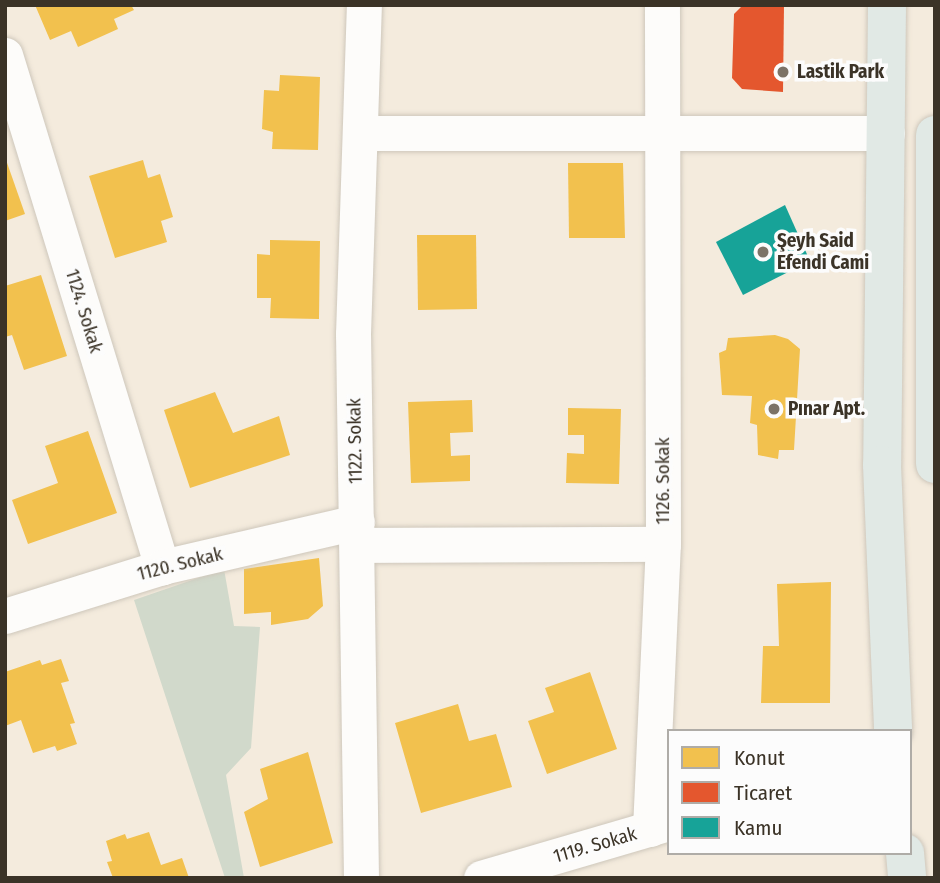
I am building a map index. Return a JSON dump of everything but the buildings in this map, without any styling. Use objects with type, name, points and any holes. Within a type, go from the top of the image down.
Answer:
[{"type":"main road","points":[[887,5],[882,465],[893,729]]},
{"type":"main road","points":[[935,135],[935,464]]},
{"type":"main road","points":[[905,855],[907,878]]},
{"type":"street","name":"1122. Sokak","points":[[361,878],[353,334],[364,5]]},
{"type":"street","name":"1126. Sokak","points":[[659,826],[663,544],[662,5]]},
{"type":"street","name":"1124. Sokak","points":[[5,55],[162,567]]},
{"type":"street","points":[[360,133],[887,133]]},
{"type":"street","name":"1120. Sokak","points":[[5,616],[162,567],[357,533],[663,544]]},
{"type":"street","name":"1119. Sokak","points":[[481,878],[659,826]]},
{"type":"shaded area","points":[[224,569],[234,626],[260,627],[251,748],[226,775],[244,878],[225,878],[134,600]]},
{"type":"place","name":"Lastik Park","points":[[783,72]]},
{"type":"place","name":"Şeyh Said Efendi Cami","points":[[763,252]]},
{"type":"place","name":"Pınar Apt.","points":[[774,409]]}]
